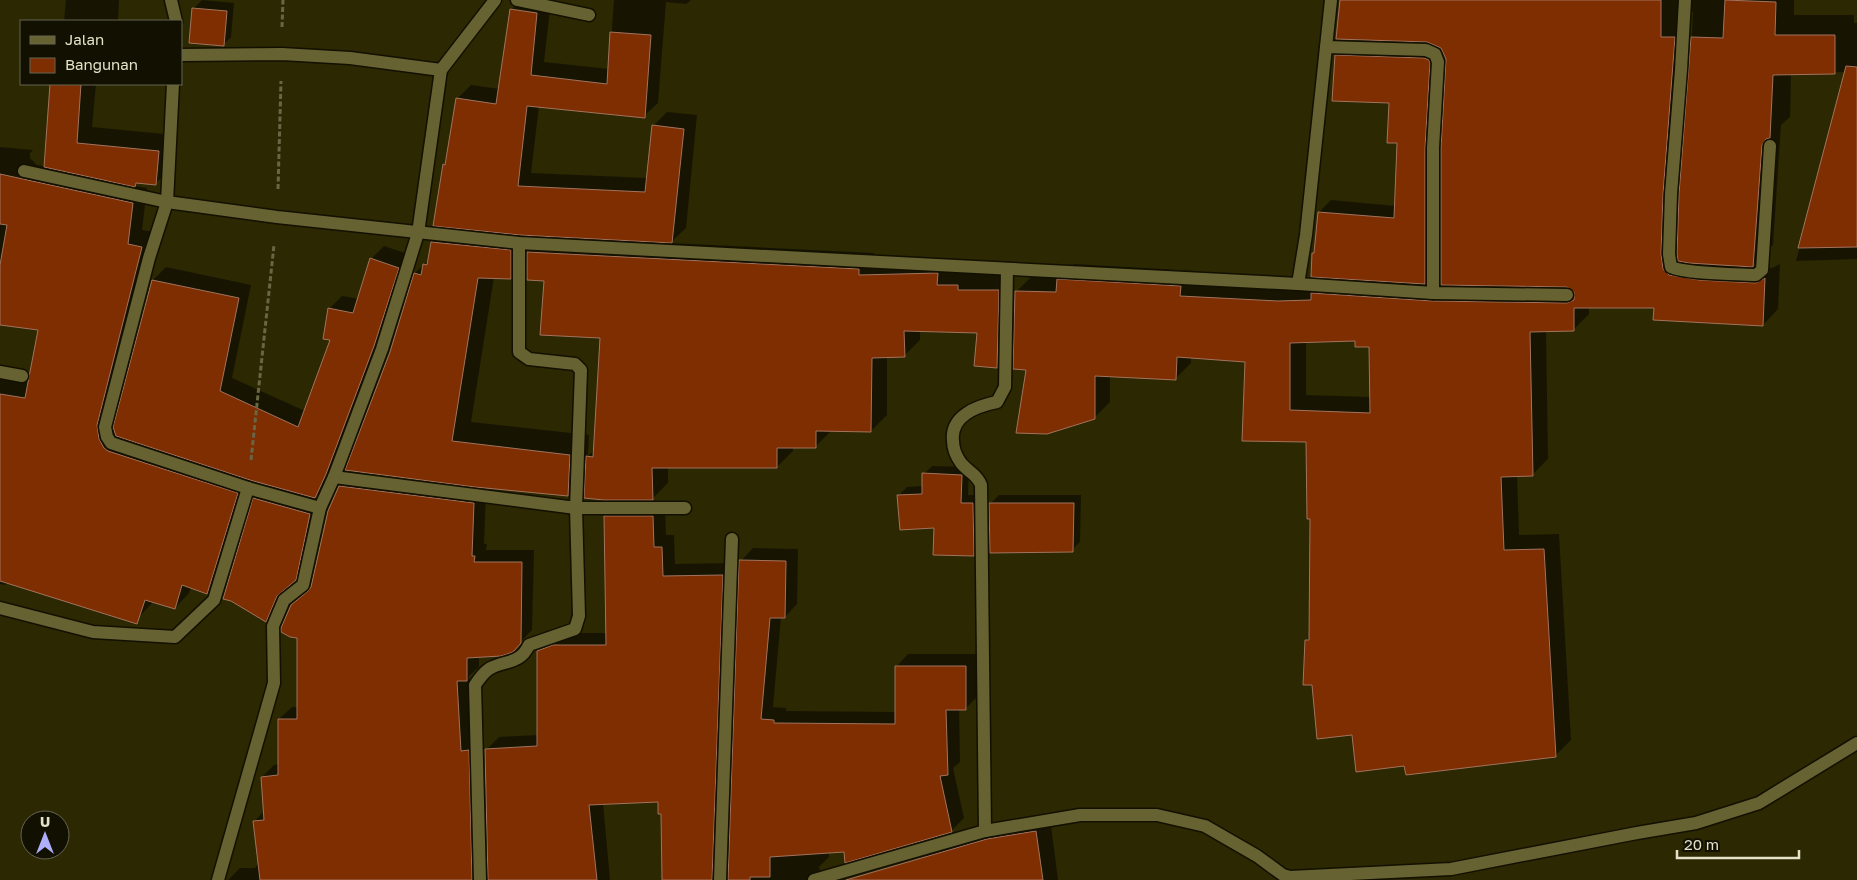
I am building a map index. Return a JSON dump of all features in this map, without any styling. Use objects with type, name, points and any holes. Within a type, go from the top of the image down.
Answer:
[{"type":"street","points":[[172,0],[176,20]]},
{"type":"street","points":[[218,880],[274,683],[273,626],[284,600],[302,585],[320,508],[334,477],[382,349],[418,233],[441,70],[495,0]]},
{"type":"street","points":[[517,0],[590,15]]},
{"type":"street","points":[[1298,284],[1306,235],[1331,0]]},
{"type":"street","points":[[1685,0],[1671,194],[1669,254],[1671,267],[1702,272],[1756,274],[1762,270],[1770,146]]},
{"type":"street","points":[[1326,47],[1426,50],[1435,54],[1438,62],[1434,148],[1434,294]]},
{"type":"street","points":[[182,55],[282,54],[350,58],[441,70]]},
{"type":"street","points":[[173,85],[167,202],[149,258],[105,427],[107,437],[111,443],[248,488],[320,508]]},
{"type":"street","points":[[24,171],[167,202],[277,217],[519,243],[1298,284],[1434,294],[1566,295]]},
{"type":"street","points":[[480,880],[475,685],[480,677],[489,669],[516,660],[525,653],[529,645],[575,629],[579,616],[576,508],[581,370],[575,364],[529,359],[519,352],[519,243]]},
{"type":"street","points":[[985,831],[981,485],[978,478],[960,462],[953,450],[952,435],[958,421],[967,412],[984,404],[997,402],[1005,387],[1008,269]]},
{"type":"street","points":[[0,372],[22,376]]},
{"type":"street","points":[[334,477],[576,508],[685,508]]},
{"type":"street","points":[[0,608],[92,632],[175,637],[214,600],[248,488]]},
{"type":"street","points":[[720,880],[732,539]]},
{"type":"street","points":[[814,880],[832,877],[985,831],[1080,815],[1157,815],[1205,826],[1257,856],[1283,875],[1290,877],[1451,869],[1696,823],[1759,803],[1857,743]]},
{"type":"building","points":[[1340,0],[1661,0],[1661,37],[1675,37],[1663,194],[1661,254],[1663,269],[1669,275],[1699,280],[1756,283],[1765,278],[1763,326],[1653,320],[1654,308],[1574,308],[1574,331],[1530,332],[1533,476],[1501,477],[1504,550],[1544,549],[1556,757],[1406,775],[1404,766],[1356,772],[1352,735],[1317,739],[1312,685],[1303,685],[1305,640],[1309,640],[1310,519],[1307,519],[1306,442],[1242,441],[1245,362],[1177,357],[1176,380],[1095,376],[1095,419],[1047,434],[1016,433],[1026,370],[1013,369],[1015,291],[1056,292],[1057,279],[1181,286],[1180,296],[1278,301],[1311,300],[1311,293],[1433,301],[1567,303],[1574,300],[1574,292],[1567,287],[1441,285],[1441,148],[1446,59],[1441,48],[1427,42],[1336,39]],"holes":[[[1355,341],[1355,347],[1369,347],[1370,413],[1290,410],[1290,343]]]},
{"type":"building","points":[[1725,0],[1776,2],[1775,35],[1835,35],[1835,74],[1773,75],[1770,138],[1766,139],[1762,145],[1753,267],[1689,263],[1678,261],[1677,254],[1679,194],[1691,37],[1723,38]]},
{"type":"building","points":[[192,8],[227,11],[224,46],[189,43]]},
{"type":"building","points":[[510,9],[537,13],[531,75],[607,84],[610,32],[651,35],[645,118],[527,106],[518,186],[645,192],[652,125],[684,129],[672,243],[520,235],[433,226],[456,98],[496,104]]},
{"type":"building","points":[[1335,55],[1424,58],[1429,60],[1425,148],[1425,284],[1311,277],[1312,253],[1314,253],[1318,212],[1394,218],[1397,143],[1387,143],[1389,103],[1332,101]]},
{"type":"building","points":[[1846,66],[1857,67],[1857,247],[1798,248]]},
{"type":"building","points":[[50,85],[81,85],[77,143],[159,151],[156,185],[136,183],[135,187],[44,167]]},
{"type":"building","points":[[0,174],[133,203],[128,244],[142,247],[97,425],[99,439],[108,451],[238,493],[207,594],[182,585],[175,609],[145,600],[137,624],[0,581],[0,394],[25,398],[38,330],[0,325],[0,265],[7,225],[0,224]]},
{"type":"building","points":[[431,242],[511,250],[511,279],[478,278],[452,441],[570,455],[568,496],[475,487],[345,470],[390,352],[414,273],[421,275],[423,264],[427,265]]},
{"type":"building","points":[[527,252],[859,269],[859,275],[938,273],[937,285],[958,285],[958,290],[999,290],[997,368],[974,366],[977,333],[904,331],[905,357],[872,358],[871,432],[816,431],[816,448],[777,448],[777,468],[652,468],[653,500],[584,498],[586,456],[593,457],[600,338],[540,335],[544,281],[527,280]]},
{"type":"building","points":[[370,258],[399,268],[374,346],[326,474],[315,498],[250,480],[116,436],[113,427],[152,280],[239,298],[220,391],[298,427],[330,340],[323,339],[328,308],[353,313]]},
{"type":"building","points":[[922,473],[962,475],[961,503],[973,503],[974,556],[933,555],[934,528],[900,530],[897,495],[922,494]]},
{"type":"building","points":[[339,486],[474,503],[472,556],[475,556],[474,562],[522,562],[521,643],[513,652],[501,656],[467,658],[467,681],[457,681],[461,751],[469,750],[472,880],[260,880],[253,821],[264,820],[261,777],[278,775],[278,719],[297,719],[297,638],[290,637],[281,632],[281,628],[291,605],[311,587],[328,511]]},
{"type":"building","points":[[253,498],[310,514],[296,580],[277,596],[266,622],[231,601],[223,599]]},
{"type":"building","points":[[989,503],[1074,503],[1073,552],[990,553]]},
{"type":"building","points":[[604,516],[653,516],[654,547],[662,547],[663,576],[723,575],[712,880],[662,880],[661,814],[658,814],[658,802],[589,805],[597,880],[488,880],[485,749],[537,746],[537,651],[553,645],[606,645]]},
{"type":"building","points":[[739,560],[786,561],[785,618],[770,618],[761,719],[774,720],[774,723],[895,724],[895,666],[966,666],[966,710],[946,710],[948,775],[940,776],[952,832],[845,863],[844,852],[770,857],[770,877],[750,877],[750,880],[728,880]]},
{"type":"building","points":[[1036,831],[1043,880],[846,880],[987,839]]}]
